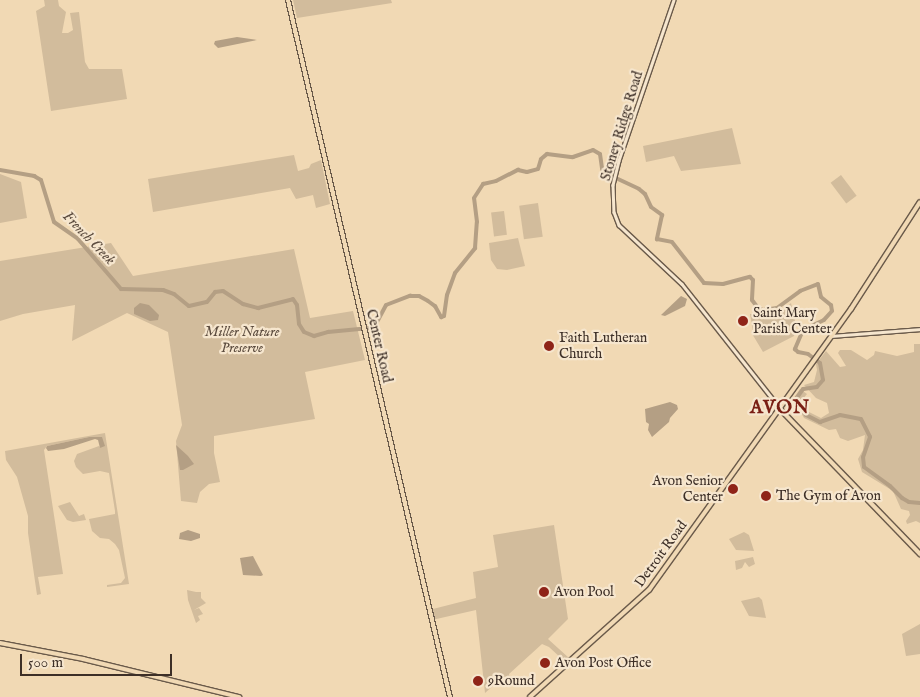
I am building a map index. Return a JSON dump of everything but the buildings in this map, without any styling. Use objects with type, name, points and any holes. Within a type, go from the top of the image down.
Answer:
[{"type":"main road","name":"Center Road","points":[[288,0],[450,697]]},
{"type":"main road","name":"Detroit Road","points":[[530,697],[645,596],[832,336],[920,202]]},
{"type":"main road","points":[[780,409],[920,554]]},
{"type":"main road","points":[[0,643],[83,659],[239,697]]},
{"type":"street","name":"Stoney Ridge Road","points":[[674,0],[619,161],[612,192],[614,212],[619,225],[682,284],[780,409]]},
{"type":"street","points":[[832,336],[920,329]]},
{"type":"green space","points":[[44,0],[58,0],[59,6],[66,12],[62,33],[68,33],[73,30],[70,13],[79,12],[85,62],[89,69],[122,69],[127,99],[51,111],[36,11],[45,6]]},
{"type":"green space","points":[[293,0],[391,0],[392,3],[297,18]]},
{"type":"green space","points":[[732,128],[741,164],[681,171],[674,156],[646,162],[643,146]]},
{"type":"green space","points":[[294,155],[298,171],[309,168],[311,164],[321,160],[330,204],[316,208],[313,195],[296,199],[290,188],[153,212],[148,179]]},
{"type":"green space","points":[[0,174],[21,182],[27,218],[0,223]]},
{"type":"green space","points":[[841,175],[857,196],[846,204],[831,183]]},
{"type":"green space","points":[[538,203],[543,237],[524,239],[519,206]]},
{"type":"green space","points":[[504,211],[507,235],[494,236],[491,213]]},
{"type":"green space","points":[[518,238],[525,266],[507,270],[497,269],[491,260],[489,243]]},
{"type":"green space","name":"Miller Nature Preserve","points":[[111,243],[133,276],[294,249],[310,318],[353,311],[365,360],[305,372],[315,419],[214,436],[214,453],[220,482],[209,484],[200,492],[197,503],[181,501],[176,441],[182,425],[168,332],[127,313],[72,341],[75,305],[23,314],[0,321],[0,261]]},
{"type":"green space","points":[[791,303],[796,325],[794,336],[763,352],[751,332],[753,331],[750,314],[758,313],[768,316],[779,314]]},
{"type":"green space","points":[[914,344],[920,344],[920,523],[916,521],[907,524],[906,521],[910,515],[909,511],[901,509],[893,491],[862,472],[858,459],[863,450],[865,435],[848,441],[840,438],[836,429],[829,430],[804,418],[793,399],[800,389],[807,394],[802,400],[803,407],[807,411],[821,418],[829,413],[827,403],[816,398],[804,385],[814,382],[817,370],[816,364],[826,351],[840,367],[846,366],[838,353],[840,350],[851,350],[867,360],[874,355],[875,351],[897,356],[914,352]]},
{"type":"green space","points":[[105,433],[129,584],[107,587],[107,585],[121,583],[125,578],[119,550],[109,539],[100,538],[92,531],[89,519],[115,514],[109,473],[100,471],[83,474],[76,467],[74,461],[77,454],[99,446],[101,448],[100,437],[89,437],[47,446],[44,450],[63,574],[38,577],[41,594],[37,595],[28,533],[28,516],[17,477],[6,460],[5,451]]},
{"type":"green space","points":[[70,502],[79,516],[84,514],[86,520],[73,522],[67,520],[58,506]]},
{"type":"green space","points":[[554,525],[568,619],[548,639],[569,658],[563,664],[562,659],[549,647],[542,644],[509,674],[510,679],[503,677],[485,693],[476,610],[432,620],[429,610],[476,598],[473,572],[498,567],[493,535]]},
{"type":"green space","points":[[744,532],[749,535],[754,551],[736,550],[729,539]]},
{"type":"green space","points":[[753,557],[755,564],[749,567],[745,562],[742,568],[736,570],[735,561]]},
{"type":"green space","points":[[187,590],[201,592],[201,598],[206,603],[194,610],[199,608],[203,614],[198,616],[200,620],[196,623],[188,600]]},
{"type":"green space","points":[[759,597],[762,600],[766,618],[749,616],[741,601]]},
{"type":"green space","points":[[920,624],[920,654],[906,656],[902,634]]},
{"type":"shaded area","points":[[237,37],[257,40],[218,48],[214,44],[215,41]]},
{"type":"shaded area","points":[[681,296],[687,299],[685,306],[665,316],[661,315]]},
{"type":"shaded area","points":[[140,303],[149,305],[159,315],[158,320],[150,321],[134,314],[134,308]]},
{"type":"shaded area","points":[[670,402],[677,405],[678,409],[669,422],[652,437],[648,430],[649,424],[646,422],[645,409]]},
{"type":"shaded area","points":[[89,437],[102,437],[105,446],[100,448],[98,440],[95,439],[64,449],[48,451],[46,448],[47,446]]},
{"type":"shaded area","points":[[176,445],[188,456],[194,464],[180,470]]},
{"type":"shaded area","points":[[188,530],[200,534],[200,538],[191,541],[179,539],[180,533]]},
{"type":"shaded area","points":[[253,556],[263,575],[261,576],[243,575],[240,558]]},
{"type":"waterway","name":"French Creek","points":[[0,170],[34,176],[41,180],[54,222],[78,239],[121,289],[163,290],[174,294],[189,306],[207,302],[215,292],[223,291],[243,304],[258,308],[293,299],[297,305],[299,324],[304,332],[314,336],[328,332],[370,328],[377,322],[386,305],[410,296],[419,296],[428,301],[435,306],[441,317],[444,316],[447,295],[455,273],[475,248],[477,222],[474,198],[483,184],[496,181],[518,170],[527,172],[538,169],[541,159],[547,154],[573,157],[593,150],[600,154],[603,175],[610,178]]},
{"type":"waterway","name":"French Creek","points":[[618,179],[645,194],[651,207],[662,215],[657,239],[672,242],[704,283],[723,284],[750,277],[753,280],[752,300],[758,308],[763,310],[777,308],[800,291],[818,284],[821,297],[831,305],[832,311],[824,320],[803,330],[795,349],[798,352],[808,354],[820,363],[823,380],[817,387],[803,389],[796,399],[797,403],[806,415],[820,422],[840,415],[861,419],[870,437],[863,457],[864,467],[890,486],[902,498],[909,502],[920,503]]},
{"type":"place","name":"Saint Mary Parish Center","points":[[743,321]]},
{"type":"place","name":"Faith Lutheran Church","points":[[549,346]]},
{"type":"place","name":"Avon Senior Center","points":[[733,489]]},
{"type":"place","name":"The Gym of Avon","points":[[766,496]]},
{"type":"place","name":"Avon Pool","points":[[544,592]]},
{"type":"place","name":"Avon Post Office","points":[[545,663]]},
{"type":"place","name":"9Round","points":[[478,681]]},
{"type":"district","name":"AVON","points":[[780,409]]}]
